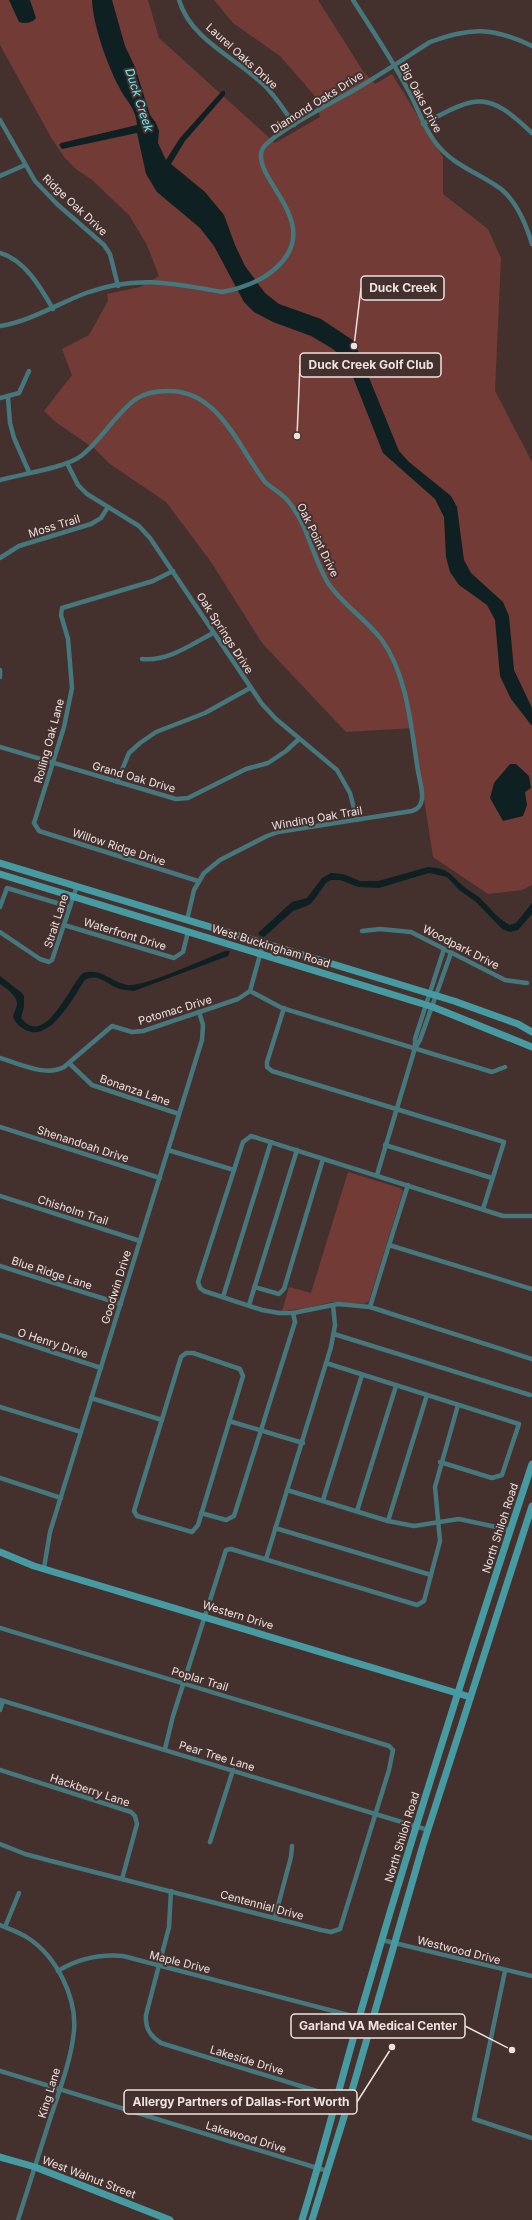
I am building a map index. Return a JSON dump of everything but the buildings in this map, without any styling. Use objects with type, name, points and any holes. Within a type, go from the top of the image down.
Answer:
[{"type":"main road","name":"West Buckingham Road","points":[[0,863],[432,995],[518,1024],[532,1032]]},
{"type":"main road","name":"West Buckingham Road","points":[[0,874],[433,1007],[532,1047]]},
{"type":"main road","points":[[187,920],[188,932]]},
{"type":"main road","name":"North Shiloh Road","points":[[302,2220],[416,1826],[532,1464]]},
{"type":"main road","name":"North Shiloh Road","points":[[312,2220],[349,2101],[428,1830],[532,1506]]},
{"type":"main road","points":[[510,1530],[523,1534]]},
{"type":"main road","name":"Western Drive","points":[[0,1552],[44,1568],[470,1697]]},
{"type":"main road","points":[[472,1650],[484,1653]]},
{"type":"main road","name":"West Walnut Street","points":[[0,2157],[35,2167],[170,2220]]},
{"type":"street","name":"Laurel Oaks Drive","points":[[179,0],[189,19],[206,39],[267,88],[294,125]]},
{"type":"street","name":"Big Oaks Drive","points":[[353,0],[394,65],[409,92],[423,124],[435,142],[463,168],[500,189],[510,198],[527,229],[532,244]]},
{"type":"street","name":"Diamond Oaks Drive","points":[[0,326],[53,309],[86,293],[147,281],[222,292],[233,290],[251,283],[275,269],[285,258],[293,240],[293,228],[290,216],[262,160],[262,150],[267,144],[294,125],[430,42],[450,34],[494,32],[511,36],[532,46]]},
{"type":"street","points":[[423,124],[473,100],[484,101],[500,106],[532,133]]},
{"type":"street","name":"Ridge Oak Drive","points":[[0,120],[25,165],[44,192],[104,245],[110,254],[118,286]]},
{"type":"street","points":[[0,176],[25,165]]},
{"type":"street","points":[[0,252],[16,262],[36,282],[53,309]]},
{"type":"street","points":[[0,398],[8,398],[19,393],[29,371]]},
{"type":"street","name":"Oak Point Drive","points":[[0,480],[67,463],[85,452],[123,410],[138,398],[150,393],[173,390],[185,392],[216,411],[229,426],[265,482],[271,489],[288,500],[297,514],[328,582],[382,640],[390,654],[399,676],[406,702],[421,786],[422,802],[420,806]]},
{"type":"street","points":[[8,398],[10,423],[14,438],[29,472]]},
{"type":"street","name":"Oak Springs Drive","points":[[67,463],[78,485],[96,500],[139,526],[150,538],[250,688],[276,719],[337,770],[350,793],[357,820]]},
{"type":"street","name":"Moss Trail","points":[[0,558],[19,546],[91,524],[102,518],[108,507]]},
{"type":"street","name":"Rolling Oak Lane","points":[[36,828],[34,823],[64,727],[72,688],[68,639],[61,615],[62,608],[153,582],[173,571]]},
{"type":"street","points":[[142,659],[152,660],[170,654],[213,633]]},
{"type":"street","points":[[0,670],[0,677]]},
{"type":"street","points":[[117,782],[129,753],[140,743],[156,732],[206,713],[250,688]]},
{"type":"street","name":"Grand Oak Drive","points":[[0,747],[176,800],[188,798],[246,769],[268,763],[286,751],[299,739]]},
{"type":"street","name":"Winding Oak Trail","points":[[187,920],[198,881],[204,873],[220,860],[267,836],[278,832],[412,811],[420,806]]},
{"type":"street","name":"Willow Ridge Drive","points":[[36,828],[198,881]]},
{"type":"street","name":"Strait Lane","points":[[0,932],[40,959],[49,962],[52,960],[76,886]]},
{"type":"street","points":[[0,907],[7,888],[70,907]]},
{"type":"street","name":"Waterfront Drive","points":[[64,925],[174,958],[183,952],[188,932]]},
{"type":"street","name":"Woodpark Drive","points":[[362,931],[380,929],[411,932],[505,980],[527,983]]},
{"type":"street","points":[[263,944],[250,991],[284,1008],[492,1072],[505,1067]]},
{"type":"street","points":[[415,1048],[419,1044],[433,1007],[432,995],[444,949]]},
{"type":"street","points":[[377,1175],[415,1048],[415,1039],[425,1005],[432,995],[451,953]]},
{"type":"street","name":"Potomac Drive","points":[[0,1058],[46,1072],[55,1072],[69,1063],[112,1026],[132,1032],[142,1031],[238,999],[250,991]]},
{"type":"street","points":[[284,1008],[267,1062],[267,1067],[272,1071],[504,1142],[483,1209]]},
{"type":"street","name":"Goodwin Drive","points":[[44,1568],[50,1532],[202,1040],[203,1025],[199,1012]]},
{"type":"street","name":"Bonanza Lane","points":[[69,1063],[92,1085],[179,1114]]},
{"type":"street","name":"Shenandoah Drive","points":[[0,1127],[160,1178]]},
{"type":"street","points":[[532,1216],[503,1216],[250,1136],[243,1142],[198,1282],[200,1288],[204,1291],[279,1313],[293,1313],[334,1305],[370,1307],[532,1359]]},
{"type":"street","points":[[223,1297],[271,1142]]},
{"type":"street","points":[[385,1145],[492,1178]]},
{"type":"street","points":[[168,1150],[234,1170]]},
{"type":"street","points":[[248,1305],[297,1150]]},
{"type":"street","points":[[254,1287],[279,1294],[284,1289],[324,1159]]},
{"type":"street","points":[[370,1307],[408,1185]]},
{"type":"street","name":"Chisholm Trail","points":[[0,1196],[140,1241]]},
{"type":"street","points":[[389,1246],[532,1289]]},
{"type":"street","name":"Blue Ridge Lane","points":[[0,1266],[121,1304]]},
{"type":"street","points":[[266,1559],[303,1443],[334,1334],[334,1305]]},
{"type":"street","points":[[201,1513],[226,1520],[234,1516],[295,1322],[293,1313]]},
{"type":"street","points":[[334,1334],[530,1395]]},
{"type":"street","name":"O Henry Drive","points":[[0,1335],[101,1368]]},
{"type":"street","points":[[186,1353],[193,1353],[240,1369],[243,1372],[198,1525],[192,1532],[135,1515],[134,1510],[162,1420],[181,1357],[186,1353]]},
{"type":"street","points":[[326,1363],[519,1424],[502,1475],[498,1478],[492,1478],[440,1462]]},
{"type":"street","points":[[323,1500],[362,1375]]},
{"type":"street","points":[[357,1511],[396,1386]]},
{"type":"street","points":[[388,1521],[427,1396]]},
{"type":"street","points":[[91,1398],[162,1420]]},
{"type":"street","points":[[165,1749],[204,1617],[226,1550],[231,1549],[266,1559],[417,1605],[424,1601],[440,1541],[440,1521],[435,1487],[440,1462],[458,1405]]},
{"type":"street","points":[[0,1407],[81,1432]]},
{"type":"street","points":[[229,1421],[303,1443]]},
{"type":"street","points":[[0,1478],[61,1498]]},
{"type":"street","points":[[287,1490],[388,1521],[414,1526],[458,1519],[471,1520],[510,1530]]},
{"type":"street","points":[[275,1528],[431,1575]]},
{"type":"street","name":"Poplar Trail","points":[[0,1628],[389,1746],[393,1750]]},
{"type":"street","points":[[0,1710],[1,1700]]},
{"type":"street","name":"Pear Tree Lane","points":[[1,1700],[428,1830]]},
{"type":"street","name":"Centennial Drive","points":[[0,1844],[25,1854],[331,1932],[340,1929],[392,1760],[393,1750]]},
{"type":"street","name":"Hackberry Lane","points":[[0,1770],[131,1812],[135,1816],[137,1824],[122,1879]]},
{"type":"street","points":[[210,1842],[233,1770]]},
{"type":"street","points":[[275,1917],[292,1846]]},
{"type":"street","points":[[160,1966],[171,1920],[171,1891]]},
{"type":"street","points":[[19,1893],[2,1926],[28,1938],[44,1952],[58,1971]]},
{"type":"street","name":"Westwood Drive","points":[[382,1940],[505,1971],[532,1976]]},
{"type":"street","name":"Maple Drive","points":[[58,1971],[72,1962],[106,1955],[123,1956],[360,2018],[370,2025]]},
{"type":"street","name":"Lakeside Drive","points":[[160,1966],[146,2015],[147,2027],[154,2038],[161,2043],[349,2101]]},
{"type":"street","name":"King Lane","points":[[18,2220],[72,2048],[74,2029],[67,1990],[58,1971]]},
{"type":"street","points":[[505,1971],[474,2119],[532,2138]]},
{"type":"street","name":"Lakewood Drive","points":[[0,2070],[327,2171]]},
{"type":"shaded area","points":[[0,0],[148,0],[159,38],[275,143],[320,117],[314,95],[280,56],[233,23],[214,0],[318,0],[363,71],[375,84],[392,74],[443,157],[443,194],[488,229],[501,258],[495,391],[532,462],[532,885],[522,890],[488,894],[433,857],[413,728],[346,732],[262,643],[211,562],[166,502],[110,464],[95,449],[57,423],[44,411],[72,375],[62,349],[89,335],[108,301],[107,294],[140,287],[159,276],[147,245],[129,215],[91,179],[77,170],[65,158],[52,139],[0,45]]},
{"type":"shaded area","points":[[348,1172],[400,1188],[403,1191],[369,1301],[364,1304],[332,1302],[307,1308],[282,1311],[289,1287],[311,1293]]},
{"type":"water","points":[[9,0],[30,0],[36,18],[28,23],[19,22]]},
{"type":"water","points":[[92,0],[112,0],[125,46],[135,67],[150,115],[156,123],[159,131],[158,143],[166,160],[180,138],[222,91],[225,91],[225,95],[185,141],[171,164],[205,192],[224,215],[235,245],[245,266],[265,293],[279,304],[321,319],[354,341],[399,451],[409,462],[451,496],[457,507],[464,560],[471,573],[503,602],[509,616],[514,670],[532,708],[532,726],[511,699],[500,676],[495,620],[487,605],[459,585],[450,572],[446,557],[444,517],[435,499],[383,453],[347,362],[333,349],[311,336],[273,322],[254,312],[244,302],[214,246],[200,228],[157,192],[146,174],[137,133],[62,149],[59,145],[61,143],[137,125],[133,109],[119,87],[105,56],[95,21]]},
{"type":"water","points":[[510,764],[516,764],[529,776],[531,788],[525,792],[527,805],[523,816],[503,821],[490,798],[494,783]]},
{"type":"water","points":[[428,867],[444,870],[451,874],[464,887],[480,898],[498,917],[510,925],[516,923],[532,903],[532,914],[518,930],[510,932],[502,929],[476,902],[459,890],[447,877],[429,873],[379,888],[358,887],[340,880],[331,880],[326,883],[309,905],[293,911],[264,937],[258,933],[292,902],[307,898],[322,878],[331,873],[343,874],[360,881],[378,881]]},
{"type":"water","points":[[225,951],[230,951],[228,956],[134,991],[117,988],[100,979],[88,979],[84,981],[61,1015],[45,1029],[37,1032],[28,1031],[17,1023],[13,1016],[17,1001],[6,988],[0,984],[0,976],[22,993],[24,996],[24,1007],[21,1018],[30,1026],[39,1026],[47,1021],[56,1012],[83,973],[96,972],[123,984],[138,984],[162,977]]},
{"type":"place","name":"Duck Creek","points":[[354,346]]},
{"type":"place","name":"Duck Creek Golf Club","points":[[297,436]]},
{"type":"place","name":"Allergy Partners of Dallas-Fort Worth","points":[[392,2047]]},
{"type":"place","name":"Garland VA Medical Center","points":[[512,2050]]}]
